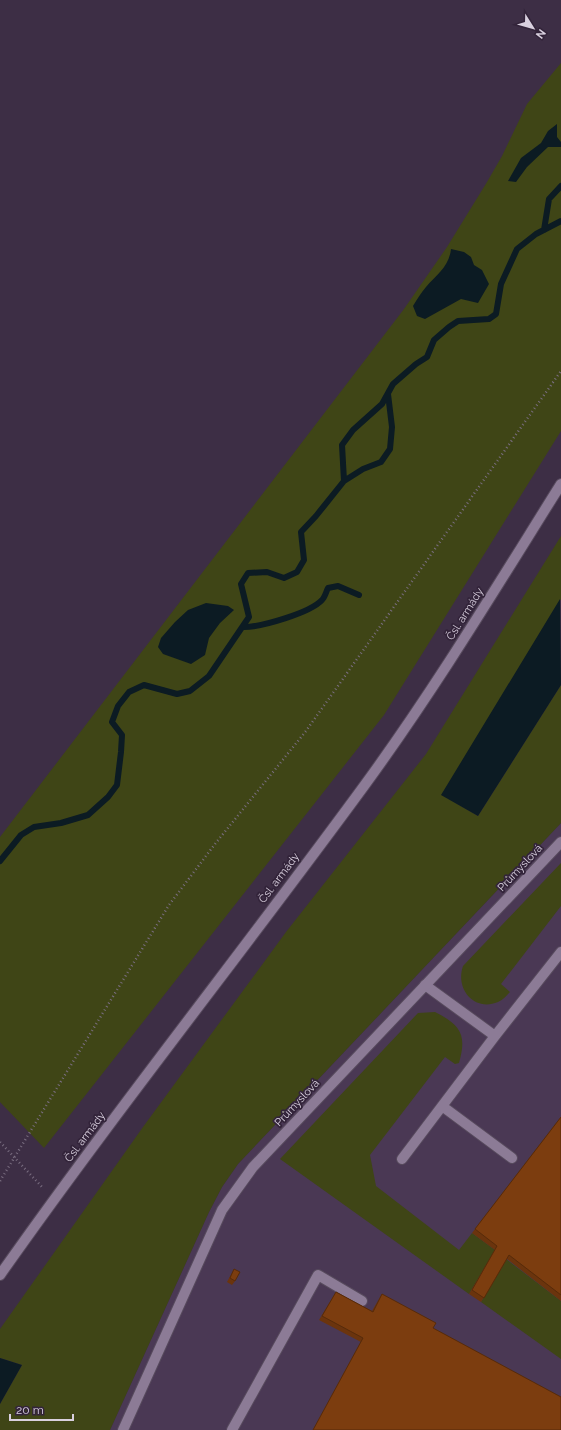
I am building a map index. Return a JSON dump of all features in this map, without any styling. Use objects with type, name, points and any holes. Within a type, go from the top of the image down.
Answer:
[{"type":"main road","name":"Čsl. armády","points":[[0,1275],[54,1198],[364,785],[455,652],[561,484]]},
{"type":"main road","name":"Průmyslová","points":[[123,1430],[222,1210],[253,1167],[561,842]]},
{"type":"main road","points":[[402,1159],[561,952]]},
{"type":"main road","points":[[425,985],[495,1036]]},
{"type":"main road","points":[[442,1106],[512,1158]]},
{"type":"main road","points":[[232,1430],[318,1275],[362,1301]]},
{"type":"path","points":[[0,1181],[170,904],[215,844],[306,732],[561,371]]},
{"type":"path","points":[[0,1142],[54,1198]]},
{"type":"shaded area","points":[[561,823],[561,1430],[110,1430],[209,1212],[222,1187],[238,1164]]},
{"type":"green space","points":[[561,63],[561,431],[384,715],[44,1148],[0,1102],[0,837],[404,309],[447,247],[487,182],[502,156],[527,104]]},
{"type":"green space","points":[[561,536],[561,599],[442,795],[478,816],[561,685],[561,823],[238,1164],[222,1187],[209,1212],[110,1430],[0,1430],[0,1404],[22,1365],[0,1358],[0,1329],[143,1127],[286,932],[426,754]]},
{"type":"green space","points":[[561,863],[561,906],[501,984],[510,992],[498,1002],[481,1004],[474,1001],[464,990],[461,975],[463,966]]},
{"type":"green space","points":[[435,1012],[456,1026],[460,1032],[462,1045],[459,1063],[455,1064],[445,1057],[370,1155],[376,1186],[459,1250],[472,1233],[495,1250],[469,1294],[280,1159],[418,1013]]},
{"type":"green space","points":[[506,1259],[561,1301],[561,1359],[481,1302]]},
{"type":"water","points":[[557,124],[557,137],[561,142],[561,147],[548,147],[527,167],[516,182],[508,181],[521,158],[541,143],[548,131]]},
{"type":"water","points":[[451,249],[464,252],[471,257],[474,265],[482,270],[489,284],[478,303],[461,299],[425,319],[417,316],[413,306],[424,289],[445,266]]},
{"type":"water","points":[[560,599],[561,685],[478,816],[441,795]]},
{"type":"water","points":[[206,603],[228,606],[234,610],[220,623],[209,638],[205,655],[191,664],[163,654],[158,647],[161,638],[188,610]]},
{"type":"water","points":[[0,1358],[22,1365],[0,1404]]},
{"type":"building","points":[[561,1117],[561,1295],[509,1255],[484,1298],[472,1290],[497,1246],[475,1229]]},
{"type":"building","points":[[234,1269],[240,1272],[235,1281],[230,1278]]},
{"type":"building","points":[[336,1292],[373,1312],[382,1294],[436,1323],[433,1328],[561,1397],[561,1430],[313,1430],[363,1338],[322,1316]]},
{"type":"waterway","points":[[544,230],[549,199],[561,186]]},
{"type":"waterway","points":[[0,861],[21,835],[34,827],[61,823],[88,815],[108,797],[117,785],[122,735],[112,722],[118,706],[129,692],[144,685],[177,694],[190,691],[209,676],[249,617],[241,584],[248,573],[267,572],[284,578],[297,572],[304,560],[301,532],[344,481],[342,445],[353,430],[382,404],[393,384],[416,364],[427,357],[434,340],[449,327],[458,321],[489,319],[496,314],[501,284],[517,249],[536,234],[561,221]]},
{"type":"waterway","points":[[344,481],[363,469],[381,462],[390,449],[392,427],[388,394]]},
{"type":"waterway","points":[[244,627],[262,625],[307,610],[322,600],[328,588],[338,586],[359,595]]}]
